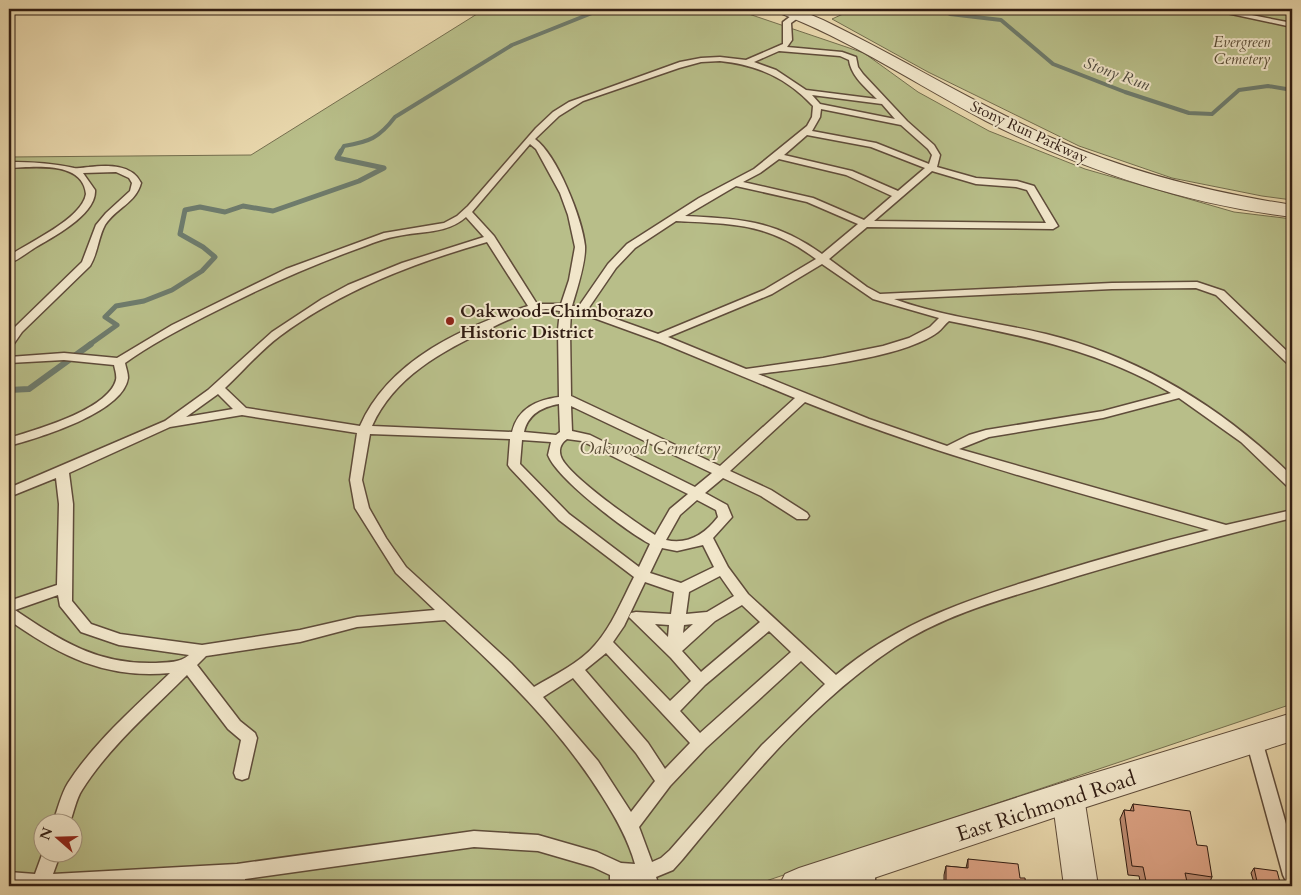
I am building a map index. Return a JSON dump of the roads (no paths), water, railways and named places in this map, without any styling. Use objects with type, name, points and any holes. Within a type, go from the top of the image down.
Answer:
[{"type":"street","name":"Stony Run Parkway","points":[[791,12],[823,26],[1011,126],[1075,156],[1156,184],[1211,197],[1292,211]]},
{"type":"street","name":"East Richmond Road","points":[[800,886],[866,875],[1068,798],[1292,727]]},
{"type":"street","points":[[1068,798],[1081,886]]},
{"type":"lane","points":[[1212,9],[1292,25]]},
{"type":"lane","points":[[748,62],[786,45],[791,12]]},
{"type":"lane","points":[[659,337],[768,292],[822,260],[932,167],[936,155],[931,147],[860,76],[854,68],[853,59],[842,54],[779,49]]},
{"type":"lane","points":[[9,360],[84,358],[119,362],[138,348],[224,302],[317,259],[394,233],[427,230],[448,225],[466,212],[530,140],[557,113],[572,103],[684,64],[716,60],[748,62],[776,72],[806,92],[817,106],[904,122]]},
{"type":"lane","points":[[806,92],[884,102]]},
{"type":"lane","points":[[582,310],[612,266],[631,246],[702,200],[735,183],[777,156],[806,132],[816,117],[817,106]]},
{"type":"lane","points":[[735,183],[810,200],[866,224],[1053,226],[1031,188],[1017,184],[976,181],[950,174],[873,146],[806,132]]},
{"type":"lane","points":[[167,424],[224,416],[242,411],[364,430],[516,436],[563,437],[586,438],[722,508],[725,517],[707,539],[690,545],[675,546],[658,542],[585,489],[567,472],[556,458],[554,450],[563,437],[567,399],[563,351],[566,307],[574,280],[580,247],[573,215],[565,192],[540,146],[530,140]]},
{"type":"lane","points":[[777,156],[849,173],[899,195]]},
{"type":"lane","points":[[9,165],[45,166],[76,171],[103,168],[124,172],[134,177],[137,182],[134,192],[103,223],[98,231],[91,257],[86,264],[25,323],[9,343]]},
{"type":"lane","points":[[9,260],[62,226],[84,209],[91,192],[88,184],[76,171]]},
{"type":"lane","points":[[466,212],[490,238],[534,307]]},
{"type":"lane","points":[[676,218],[742,222],[767,228],[785,235],[877,297],[946,317],[1034,335],[1078,347],[1134,370],[1180,394],[1233,428],[1260,451],[1292,483]]},
{"type":"lane","points":[[9,493],[167,424],[218,388],[274,335],[322,302],[403,264],[490,238]]},
{"type":"lane","points":[[877,297],[1112,286],[1197,285],[1220,293],[1292,362]]},
{"type":"lane","points":[[648,880],[630,826],[592,766],[560,726],[506,667],[401,570],[362,508],[356,480],[364,430],[372,412],[382,398],[408,370],[426,357],[468,333],[507,316],[534,307],[566,307],[582,310],[659,337],[896,432],[1086,492],[1229,531]]},
{"type":"lane","points":[[747,372],[814,364],[878,351],[928,334],[944,323],[946,317]]},
{"type":"lane","points":[[9,442],[70,421],[104,401],[120,384],[123,374],[119,362]]},
{"type":"lane","points":[[218,388],[242,411]]},
{"type":"lane","points":[[950,450],[958,444],[1010,428],[1107,413],[1180,394]]},
{"type":"lane","points":[[533,696],[575,669],[600,650],[624,613],[658,542],[675,512],[765,434],[804,396]]},
{"type":"lane","points":[[722,569],[682,589],[642,576],[564,517],[514,465],[516,436],[522,420],[534,408],[546,401],[567,399],[766,493],[802,516]]},
{"type":"lane","points":[[62,471],[66,504],[65,602],[86,628],[119,639],[202,651],[300,636],[358,622],[449,614]]},
{"type":"lane","points":[[9,880],[41,885],[236,879],[403,848],[474,839],[538,843],[597,860],[619,879],[648,880],[676,855],[738,780],[835,684],[872,655],[906,633],[942,615],[987,598],[1163,545],[1229,531],[1292,514]]},
{"type":"lane","points":[[707,539],[722,569],[743,598],[835,684]]},
{"type":"lane","points":[[9,606],[64,588]]},
{"type":"lane","points":[[673,651],[682,589]]},
{"type":"lane","points":[[673,651],[710,617],[743,598]]},
{"type":"lane","points":[[9,613],[34,630],[83,658],[136,669],[166,669],[188,665]]},
{"type":"lane","points":[[624,613],[640,618],[678,620],[710,617]]},
{"type":"lane","points":[[640,618],[700,681]]},
{"type":"lane","points":[[670,711],[700,681],[769,623]]},
{"type":"lane","points":[[605,643],[700,742]]},
{"type":"lane","points":[[66,812],[74,788],[89,768],[122,730],[202,651]]},
{"type":"lane","points":[[630,826],[664,781],[700,742],[800,653]]},
{"type":"lane","points":[[188,665],[234,725],[249,738],[242,773]]},
{"type":"lane","points":[[575,669],[642,748],[664,781]]},
{"type":"lane","points":[[1254,740],[1292,875]]},
{"type":"lane","points":[[41,885],[49,862]]},
{"type":"waterway","points":[[340,153],[344,146],[373,138],[384,130],[395,117],[512,45],[602,9]]},
{"type":"waterway","name":"Stony Run","points":[[939,9],[950,14],[1001,20],[1053,64],[1125,92],[1189,113],[1212,114],[1239,90],[1268,86],[1292,90]]},
{"type":"waterway","points":[[89,345],[117,325],[105,317],[116,306],[144,301],[172,290],[202,271],[215,257],[203,247],[180,234],[185,210],[200,207],[225,212],[243,206],[273,211],[359,181],[384,168],[337,158],[341,151]]},
{"type":"waterway","points":[[9,390],[29,389],[91,344]]},
{"type":"place","name":"Oakwood-Chimborazo Historic District","points":[[450,321]]},
{"type":"park label","name":"Evergreen Cemetery","points":[[1242,50]]},
{"type":"park label","name":"Oakwood Cemetery","points":[[650,448]]}]
